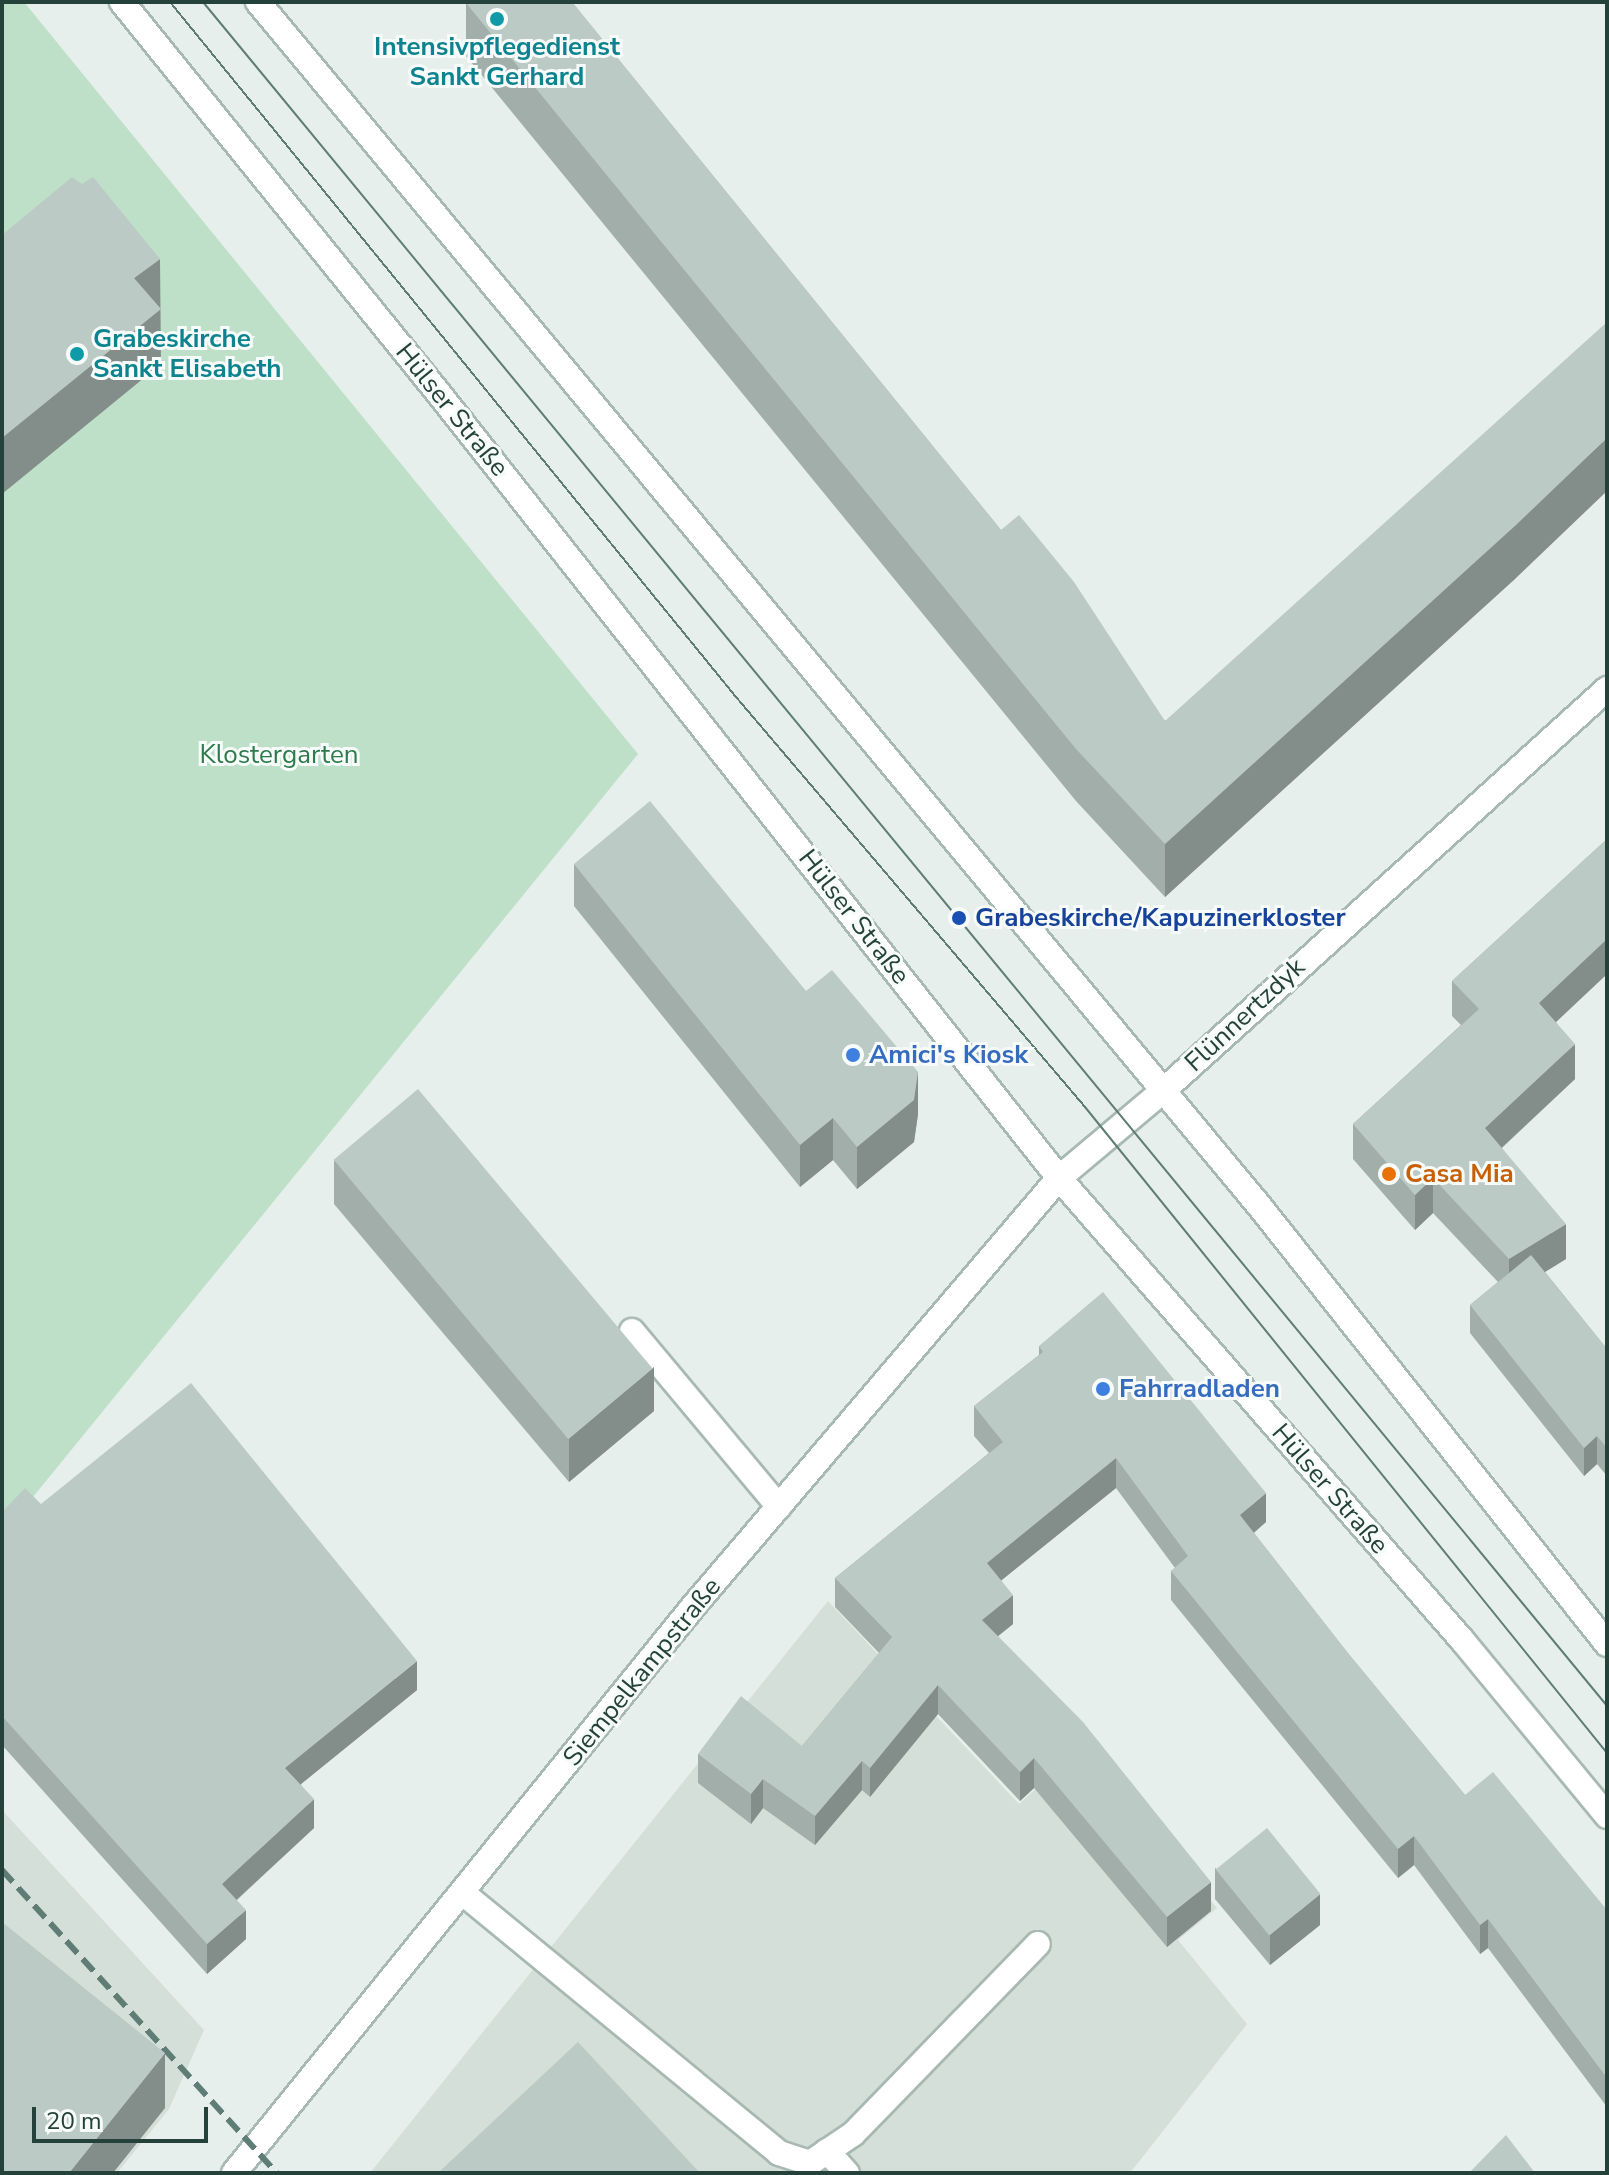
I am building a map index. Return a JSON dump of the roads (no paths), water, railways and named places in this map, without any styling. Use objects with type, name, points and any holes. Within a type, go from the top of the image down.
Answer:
[{"type":"street","name":"Hülser Straße","points":[[122,2],[450,408],[1059,1178],[1462,1640],[1607,1816]]},
{"type":"street","points":[[258,2],[1164,1090],[1607,1644]]},
{"type":"street","name":"Flünnertzdyk","points":[[1059,1178],[1164,1090],[1607,689]]},
{"type":"street","name":"Siempelkampstraße","points":[[234,2173],[779,1507],[1059,1178]]},
{"type":"street","points":[[632,1331],[779,1507]]},
{"type":"street","points":[[464,1894],[779,2153],[810,2163],[853,2134],[1038,1944]]},
{"type":"street","points":[[827,2151],[847,2173]]},
{"type":"tram line","points":[[170,2],[736,697],[1085,1107],[1607,1753]]},
{"type":"tram line","points":[[203,2],[1607,1706]]},
{"type":"railway","points":[[2,1870],[277,2173]]},
{"type":"place","name":"Intensivpflegedienst Sankt Gerhard","points":[[497,19]]},
{"type":"place","name":"Grabeskirche Sankt Elisabeth","points":[[77,354]]},
{"type":"place","name":"Grabeskirche/Kapuzinerkloster","points":[[959,918]]},
{"type":"place","name":"Amici's Kiosk","points":[[853,1055]]},
{"type":"place","name":"Casa Mia","points":[[1389,1174]]},
{"type":"place","name":"Fahrradladen","points":[[1103,1389]]},
{"type":"park label","name":"Klostergarten","points":[[279,755]]}]
